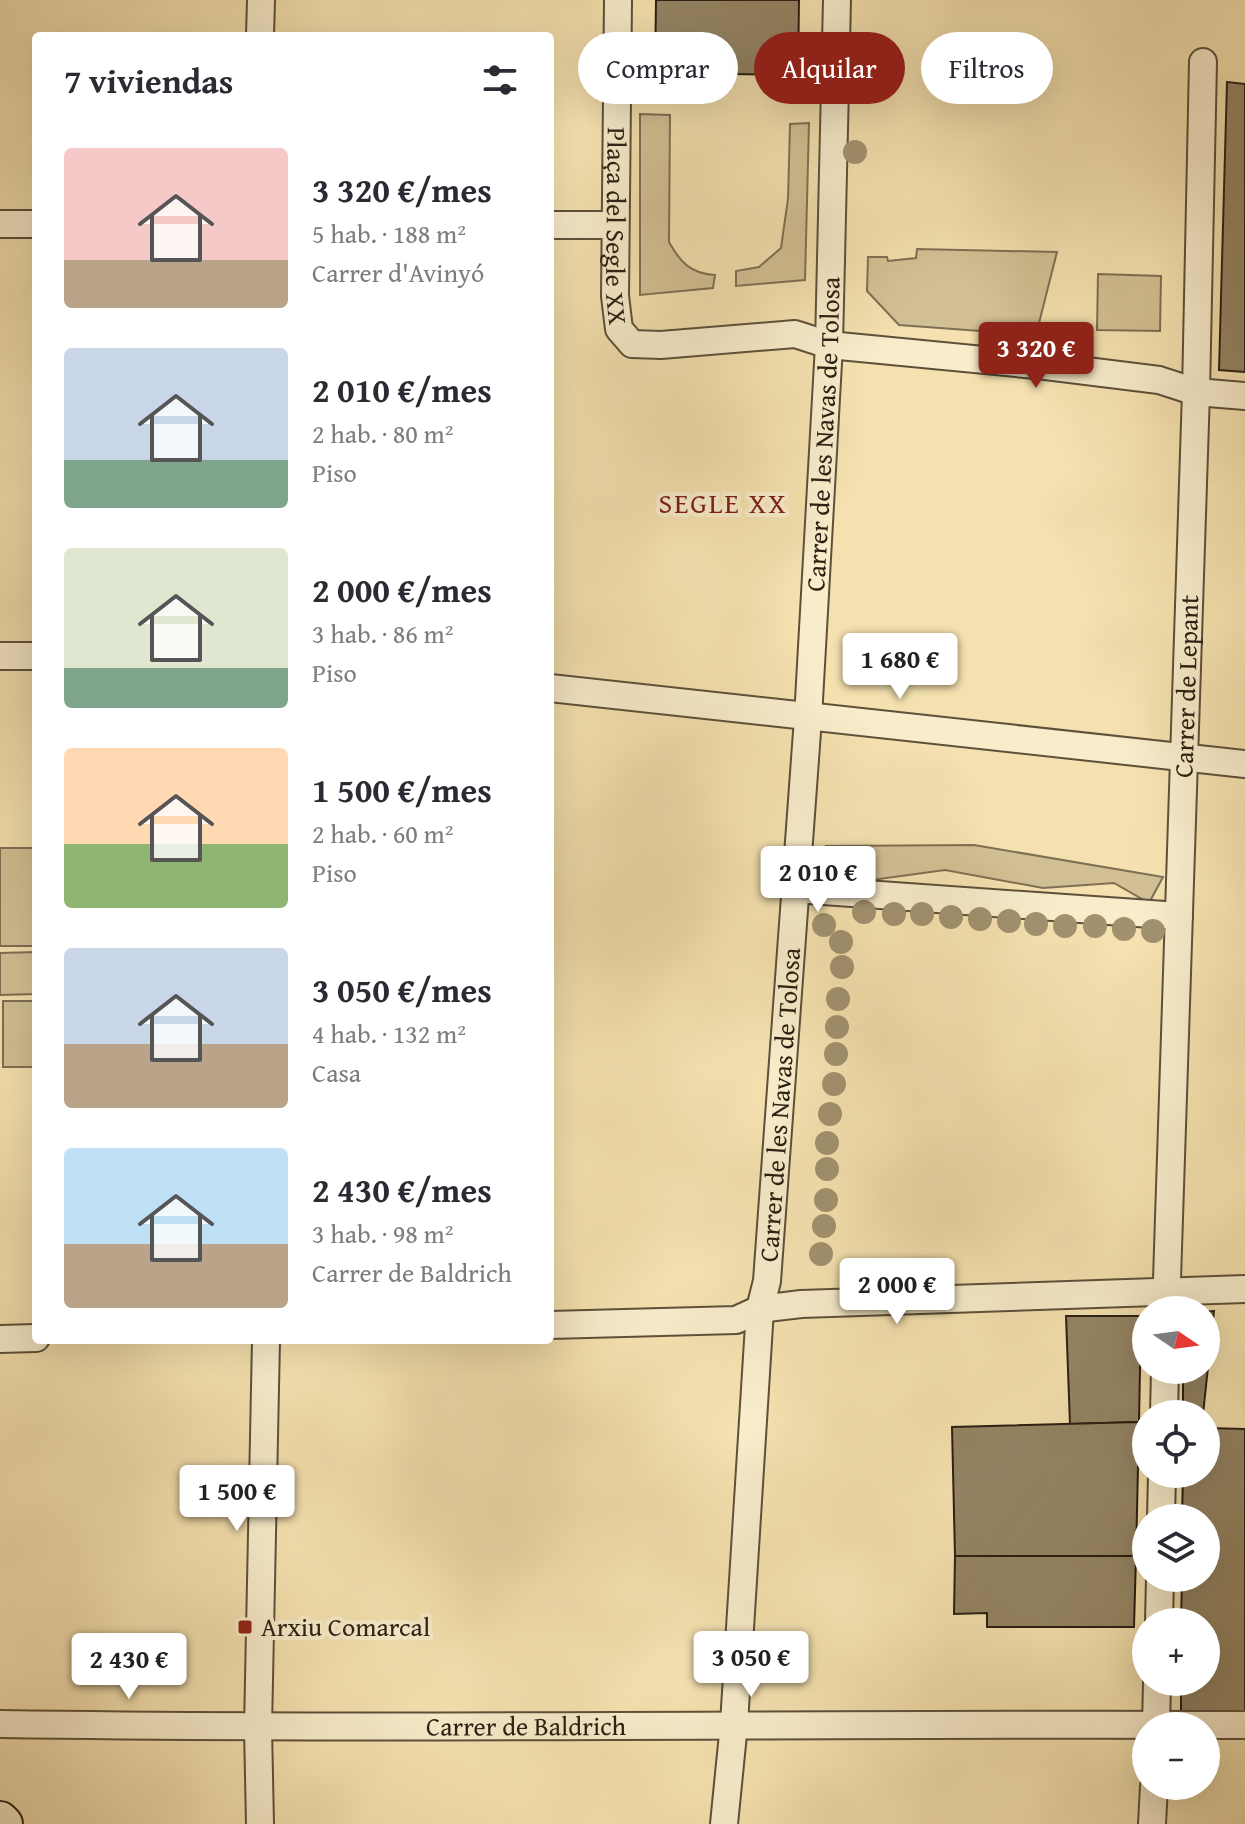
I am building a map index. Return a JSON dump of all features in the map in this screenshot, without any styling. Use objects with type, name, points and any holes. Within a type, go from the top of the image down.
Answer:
[{"type":"street","points":[[260,32],[261,0]]},
{"type":"street","name":"Plaça del Segle XX","points":[[618,0],[614,225],[615,296],[619,329],[632,344],[661,345],[795,334],[829,345]]},
{"type":"street","name":"Carrer de les Navas de Tolosa","points":[[724,1824],[734,1724],[760,1309],[767,1281],[808,718],[829,345],[837,0]]},
{"type":"street","name":"Carrer de Lepant","points":[[1166,1296],[1196,392],[1203,62]]},
{"type":"street","points":[[0,224],[32,224]]},
{"type":"street","points":[[554,225],[614,225]]},
{"type":"street","points":[[829,345],[1046,366],[1159,380],[1196,392],[1245,396]]},
{"type":"street","points":[[0,656],[32,656]]},
{"type":"street","points":[[554,688],[1245,764]]},
{"type":"street","points":[[795,889],[1179,916]]},
{"type":"street","points":[[1199,1296],[1245,1289]]},
{"type":"street","points":[[554,1325],[736,1320],[760,1309],[801,1304],[1132,1301]]},
{"type":"street","points":[[0,1339],[32,1338]]},
{"type":"street","points":[[260,1824],[258,1728],[266,1344]]},
{"type":"street","name":"Carrer de Baldrich","points":[[0,1724],[258,1728],[1132,1725]]},
{"type":"street","name":"Carrer de Baldrich","points":[[1220,1725],[1245,1725]]},
{"type":"street","points":[[1152,1824],[1153,1800]]},
{"type":"shaded area","points":[[640,114],[670,115],[669,242],[687,266],[715,275],[713,288],[640,295]]},
{"type":"shaded area","points":[[809,123],[805,280],[736,286],[736,271],[759,267],[781,248],[788,199],[790,124]]},
{"type":"shaded area","points":[[917,249],[1057,252],[1036,335],[899,325],[867,291],[868,257],[887,257],[888,261],[916,258]]},
{"type":"shaded area","points":[[1098,274],[1161,276],[1160,331],[1097,330]]},
{"type":"shaded area","points":[[974,845],[1163,877],[1149,903],[1114,883],[1043,888],[945,870],[836,885],[826,846]]},
{"type":"shaded area","points":[[0,848],[32,848],[32,946],[0,946]]},
{"type":"shaded area","points":[[32,952],[32,994],[0,995],[0,953]]},
{"type":"shaded area","points":[[3,1001],[32,1001],[32,1067],[3,1067]]},
{"type":"building","points":[[656,0],[799,0],[799,32],[754,32],[754,74],[738,74],[738,32],[656,32]]},
{"type":"building","points":[[1227,82],[1245,84],[1245,372],[1219,370]]},
{"type":"building","points":[[1066,1316],[1132,1316],[1132,1384],[1140,1384],[1139,1400],[1132,1400],[1132,1422],[1070,1424]]},
{"type":"building","points":[[1183,1384],[1206,1384],[1204,1400],[1183,1400]]},
{"type":"building","points":[[1132,1422],[1132,1488],[1138,1488],[1137,1504],[1132,1504],[1132,1556],[955,1556],[952,1427]]},
{"type":"building","points":[[1220,1428],[1245,1429],[1245,1712],[1181,1712],[1181,1696],[1220,1696],[1220,1608],[1181,1608],[1182,1592],[1220,1592],[1220,1504],[1182,1504],[1183,1488],[1220,1488]]},
{"type":"building","points":[[955,1556],[1132,1556],[1132,1592],[1135,1592],[1132,1627],[987,1627],[987,1613],[954,1614]]},
{"type":"place","name":"Arxiu Comarcal","points":[[245,1627]]},
{"type":"district","name":"SEGLE XX","points":[[723,503]]}]
